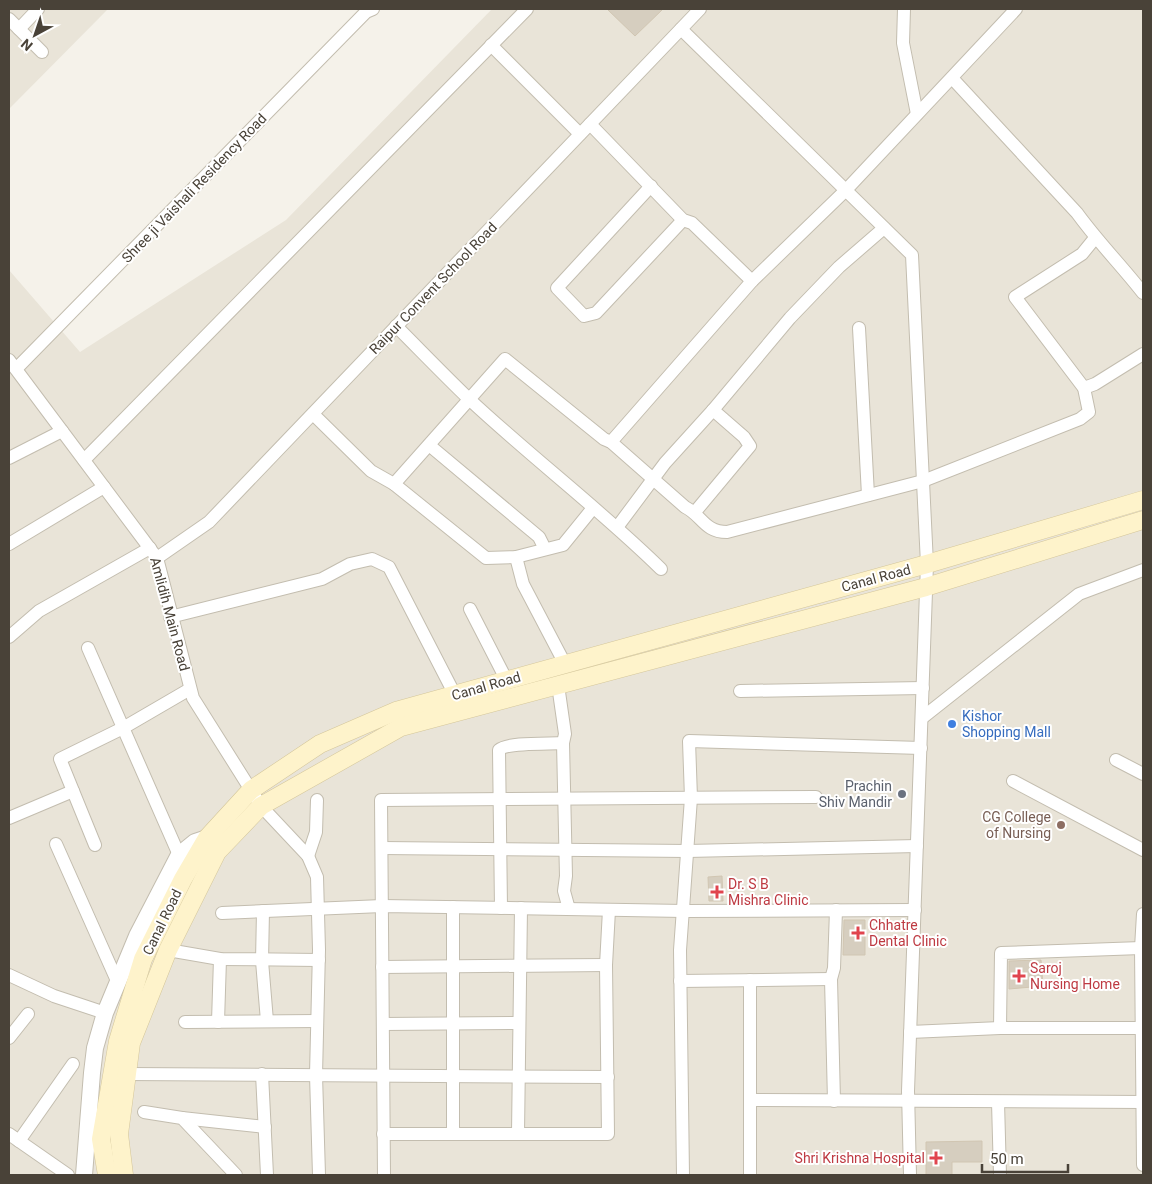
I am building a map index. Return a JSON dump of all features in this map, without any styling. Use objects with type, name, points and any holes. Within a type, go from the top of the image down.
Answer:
[{"type":"main road","name":"Canal Road","points":[[107,1175],[101,1139],[118,1041],[143,959],[183,879],[207,838],[251,790],[320,744],[396,711],[927,564],[1143,500]]},
{"type":"main road","name":"Canal Road","points":[[124,1175],[118,1134],[131,1043],[168,950],[217,852],[261,806],[401,727],[926,587],[1143,520]]},
{"type":"street","points":[[19,29],[38,9]]},
{"type":"street","name":"Shree ji Vaishali Residency Road","points":[[12,365],[366,12],[373,9]]},
{"type":"street","points":[[84,460],[527,9]]},
{"type":"street","name":"Raipur Convent School Road","points":[[9,637],[40,611],[154,553],[209,522],[700,9]]},
{"type":"street","points":[[904,9],[903,43],[918,114]]},
{"type":"street","points":[[611,442],[752,281],[846,190],[1016,9]]},
{"type":"street","points":[[9,19],[42,52]]},
{"type":"street","points":[[681,29],[912,255],[927,564],[910,1032],[910,1175]]},
{"type":"street","points":[[491,45],[580,134]]},
{"type":"street","points":[[952,78],[1077,213],[1095,238],[1115,257],[1143,293]]},
{"type":"street","points":[[590,124],[683,220],[692,223],[752,281]]},
{"type":"street","points":[[650,186],[557,288],[584,316],[596,312],[683,220]]},
{"type":"street","points":[[618,526],[665,463],[714,410],[790,318],[839,267],[884,228]]},
{"type":"street","points":[[394,484],[505,359],[604,439],[611,442],[653,481],[685,507],[695,512],[699,520],[717,532],[727,532],[923,481],[1080,420],[1089,412],[1084,388],[1015,297],[1082,254],[1095,238]]},
{"type":"street","points":[[396,326],[470,400],[593,508],[618,526],[661,569]]},
{"type":"street","points":[[859,328],[868,495]]},
{"type":"street","points":[[1084,388],[1095,384],[1143,354]]},
{"type":"street","name":"Amlidih Main Road","points":[[12,365],[154,553],[193,698],[261,806],[308,856]]},
{"type":"street","points":[[695,512],[750,446],[744,437],[714,410]]},
{"type":"street","points":[[312,414],[371,471],[394,484],[486,558],[516,557],[545,548],[563,545],[593,508]]},
{"type":"street","points":[[9,458],[62,430]]},
{"type":"street","points":[[429,445],[539,537],[545,548]]},
{"type":"street","points":[[9,544],[104,486]]},
{"type":"street","points":[[516,557],[523,584],[565,664]]},
{"type":"street","points":[[170,617],[322,579],[350,564],[372,560],[389,567],[455,695]]},
{"type":"street","points":[[922,718],[1079,594],[1143,570]]},
{"type":"street","points":[[470,609],[506,681]]},
{"type":"street","points":[[88,648],[179,855]]},
{"type":"street","points":[[558,685],[565,734],[563,743],[566,876],[564,891],[569,909]]},
{"type":"street","points":[[740,691],[923,688]]},
{"type":"street","points":[[95,845],[60,759],[124,728],[190,689]]},
{"type":"street","points":[[684,1175],[680,950],[688,851],[690,798],[689,741],[921,748]]},
{"type":"street","points":[[501,908],[498,758],[501,748],[563,743]]},
{"type":"street","points":[[1116,760],[1143,774]]},
{"type":"street","points":[[1013,781],[1143,850]]},
{"type":"street","points":[[9,818],[73,791]]},
{"type":"street","points":[[384,1175],[381,800],[816,797]]},
{"type":"street","points":[[317,800],[316,832],[308,856],[317,877],[316,1075],[319,1175]]},
{"type":"street","points":[[84,1175],[95,1048],[105,1013],[140,928],[179,855],[195,842],[207,838]]},
{"type":"street","points":[[56,844],[118,983]]},
{"type":"street","points":[[382,848],[564,848],[688,851],[917,846]]},
{"type":"street","points":[[222,913],[382,906],[684,911],[915,910]]},
{"type":"street","points":[[453,907],[453,1133]]},
{"type":"street","points":[[518,1133],[520,908]]},
{"type":"street","points":[[383,1134],[608,1134],[606,965],[609,910]]},
{"type":"street","points":[[834,1101],[831,979],[834,968],[836,910]]},
{"type":"street","points":[[263,911],[262,960],[267,1021]]},
{"type":"street","points":[[1143,914],[1141,948],[1143,1165]]},
{"type":"street","points":[[1000,1028],[1001,953],[1141,948]]},
{"type":"street","points":[[168,950],[220,959],[318,960]]},
{"type":"street","points":[[218,1022],[220,959]]},
{"type":"street","points":[[382,966],[606,965]]},
{"type":"street","points":[[9,974],[54,996],[105,1013]]},
{"type":"street","points":[[680,981],[831,979]]},
{"type":"street","points":[[750,980],[752,1100],[750,1175]]},
{"type":"street","points":[[9,1038],[28,1014]]},
{"type":"street","points":[[185,1022],[317,1021]]},
{"type":"street","points":[[383,1024],[518,1023]]},
{"type":"street","points":[[910,1032],[1000,1028],[1143,1028]]},
{"type":"street","points":[[68,1175],[14,1137],[73,1064]]},
{"type":"street","points":[[126,1074],[608,1077]]},
{"type":"street","points":[[262,1074],[267,1175]]},
{"type":"street","points":[[752,1100],[1143,1102]]},
{"type":"street","points":[[998,1102],[1000,1175]]},
{"type":"street","points":[[144,1112],[182,1118],[265,1126]]},
{"type":"street","points":[[182,1118],[236,1175]]},
{"type":"shaded area","points":[[9,9],[108,9],[9,109]]},
{"type":"shaded area","points":[[492,9],[1143,9],[1143,1175],[9,1175],[9,270],[80,352],[286,220]]},
{"type":"building","points":[[607,9],[663,9],[635,36]]},
{"type":"building","points":[[722,876],[723,901],[709,901],[708,877]]},
{"type":"building","points":[[844,920],[865,920],[865,955],[843,955]]},
{"type":"building","points":[[1041,960],[1043,986],[1009,989],[1009,961]]},
{"type":"building","points":[[982,1141],[982,1162],[952,1162],[952,1175],[926,1175],[926,1142]]},
{"type":"place","name":"Kishor Shopping Mall","points":[[952,724]]},
{"type":"place","name":"Prachin Shiv Mandir","points":[[902,794]]},
{"type":"place","name":"CG College of Nursing","points":[[1061,825]]},
{"type":"place","name":"Dr. S B Mishra Clinic","points":[[717,892]]},
{"type":"place","name":"Chhatre Dental Clinic","points":[[858,933]]},
{"type":"place","name":"Saroj Nursing Home","points":[[1019,976]]},
{"type":"place","name":"Shri Krishna Hospital","points":[[936,1158]]}]
